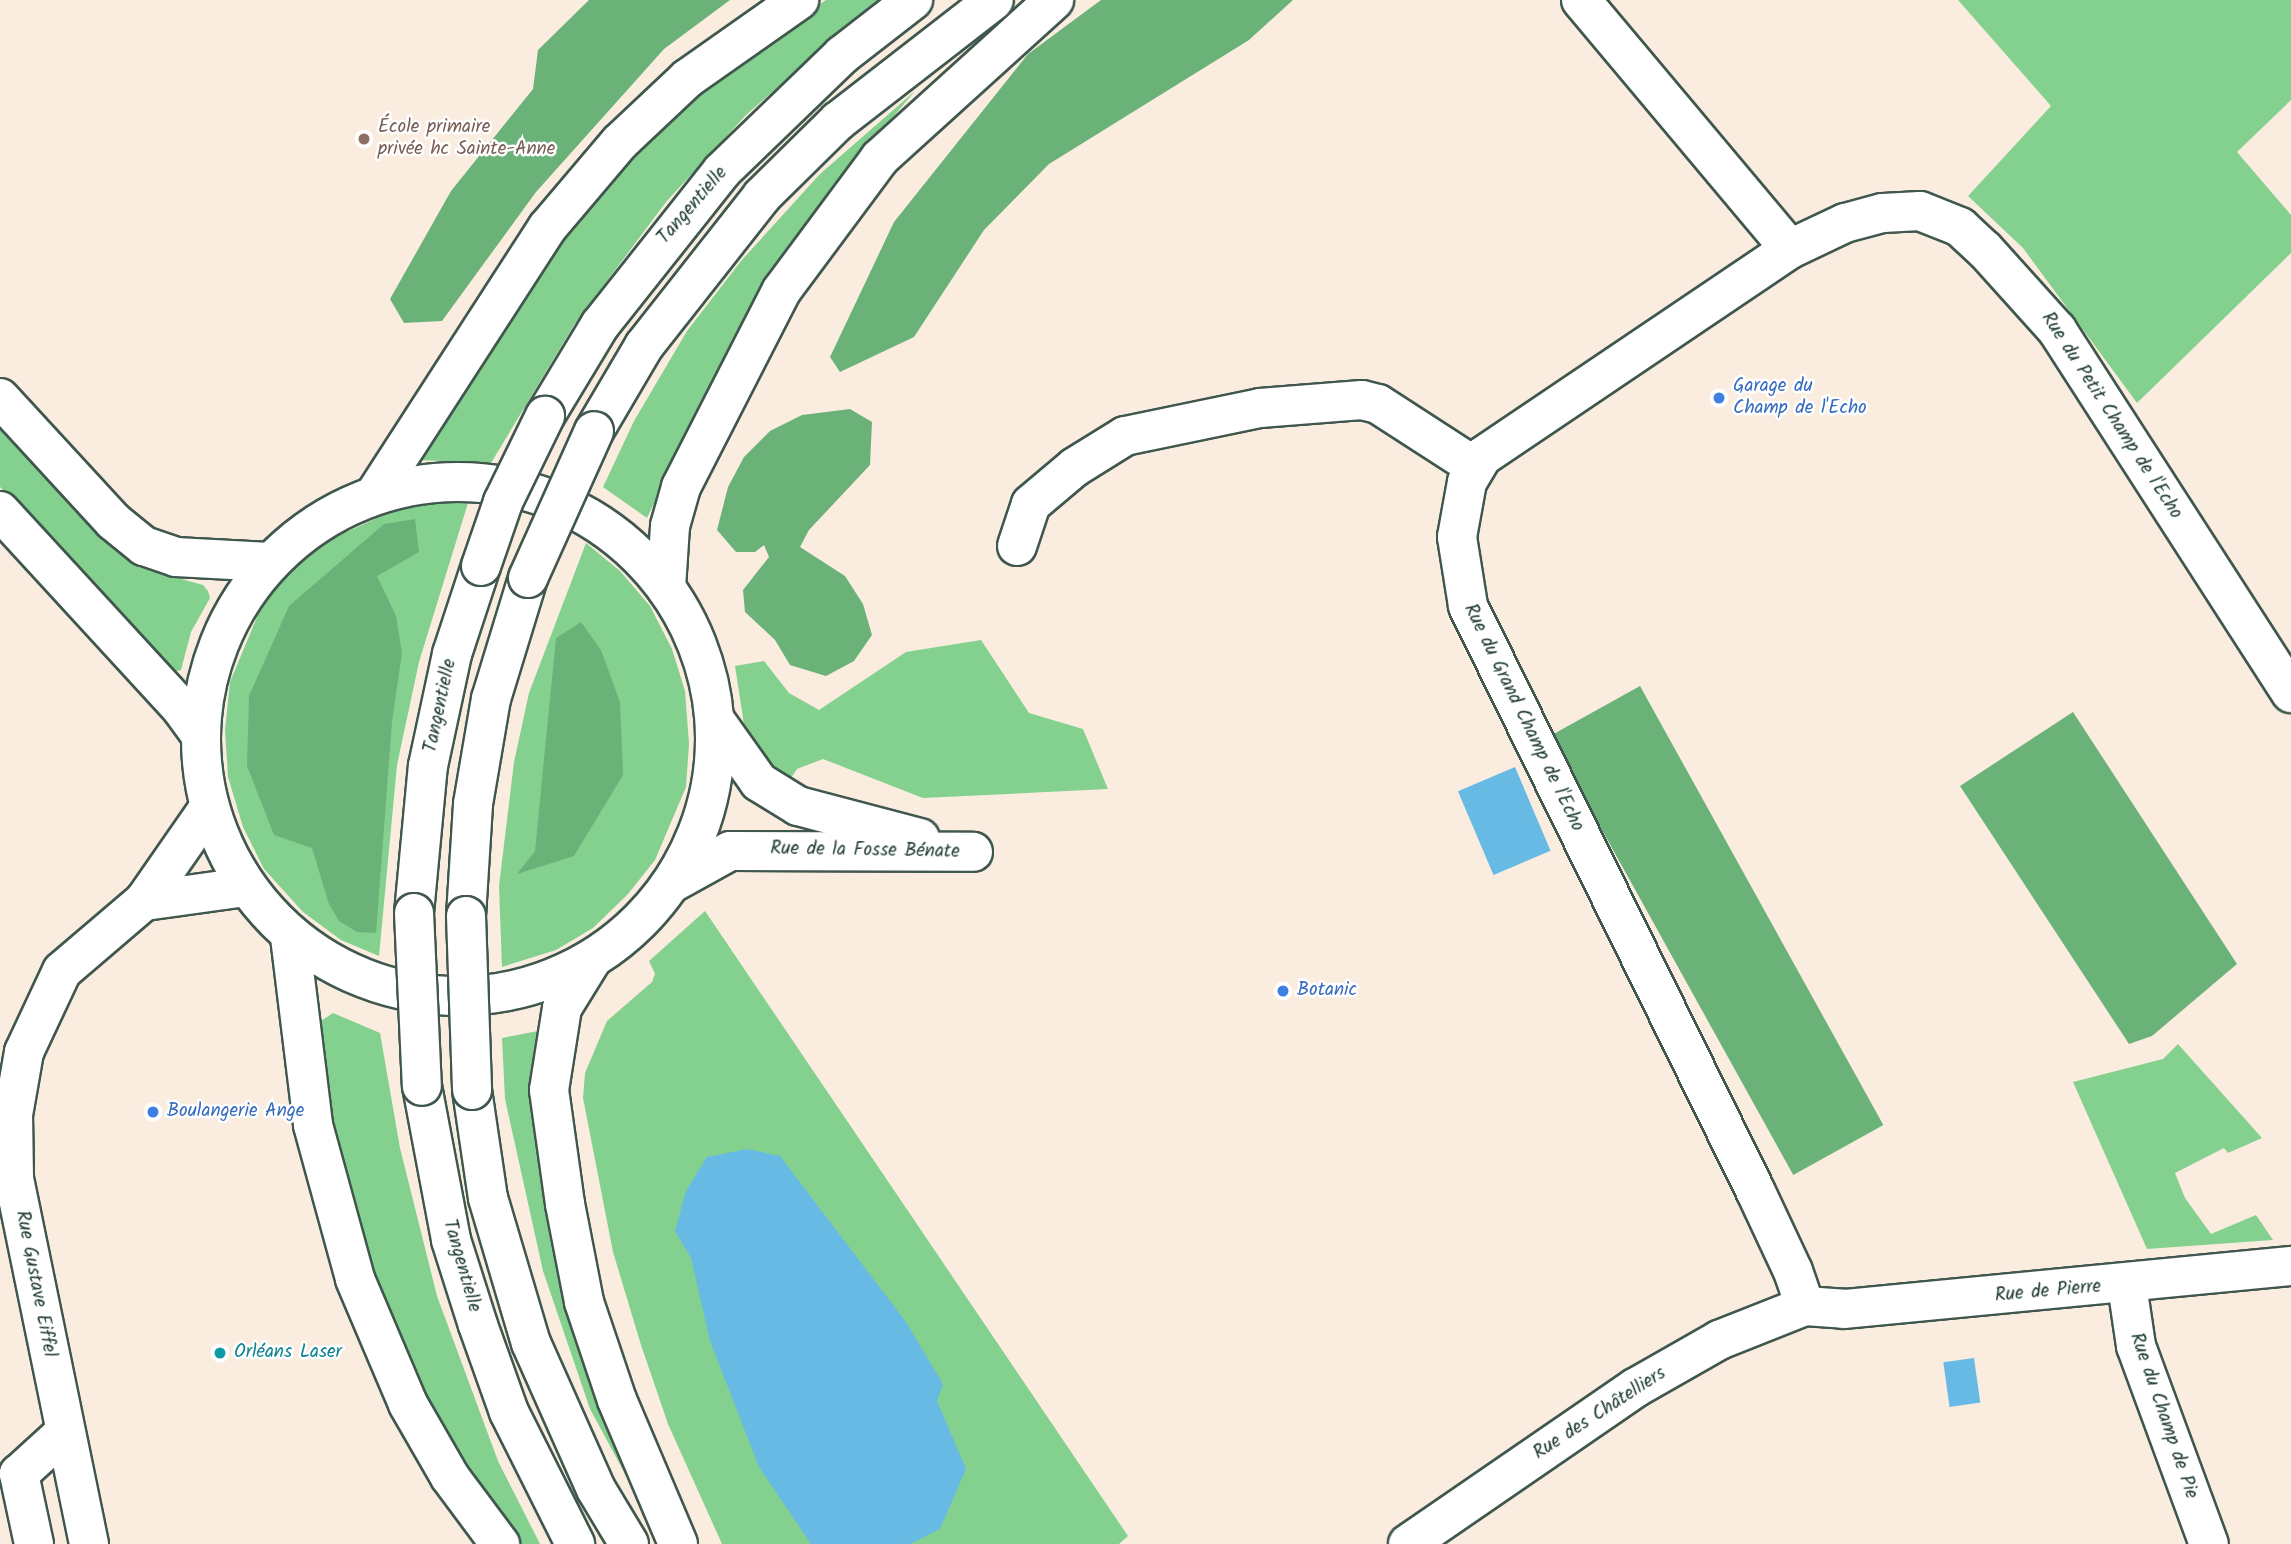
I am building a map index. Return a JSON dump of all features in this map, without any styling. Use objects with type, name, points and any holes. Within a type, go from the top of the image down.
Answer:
[{"type":"main road","points":[[375,494],[437,391],[547,228],[612,152],[688,78],[799,0]]},
{"type":"main road","name":"Tangentielle","points":[[575,1544],[509,1412],[478,1325],[451,1240],[422,1086],[414,913],[428,766],[452,654],[503,502],[545,416],[600,324],[722,171],[842,55],[913,0]]},
{"type":"main road","points":[[629,1544],[596,1489],[531,1343],[488,1198],[472,1090],[466,916],[473,804],[491,699],[528,579],[594,431],[645,346],[762,196],[838,121],[994,0]]},
{"type":"main road","points":[[666,588],[670,526],[681,487],[782,289],[880,158],[1054,0]]},
{"type":"main road","points":[[1017,546],[1031,504],[1075,467],[1125,436],[1260,408],[1362,400],[1378,404],[1474,466],[1507,438],[1790,249],[1581,0]]},
{"type":"main road","name":"Rue du Petit Champ de l'Echo","points":[[1790,249],[1845,223],[1883,213],[1920,211],[1959,227],[2057,330],[2291,693]]},
{"type":"main road","points":[[0,398],[113,521],[144,546],[176,557],[269,562]]},
{"type":"main road","name":"Rue du Grand Champ de l'Echo","points":[[1474,466],[1460,507],[1457,537],[1468,606],[1755,1191],[1793,1270],[1805,1306]]},
{"type":"main road","points":[[456,481],[536,493],[608,530],[638,555],[666,588],[691,629],[707,673],[715,720],[713,777],[699,832],[672,883],[636,927],[591,961],[517,991],[437,997],[359,978],[290,937],[245,887],[208,809],[199,733],[208,671],[232,613],[269,562],[318,521],[375,494],[456,481]]},
{"type":"main road","points":[[0,511],[181,708],[199,733]]},
{"type":"main road","name":"Rue de la Fosse Bénate","points":[[672,883],[730,851],[973,852],[799,806],[759,782],[715,720]]},
{"type":"main road","name":"Rue Gustave Eiffel","points":[[89,1544],[14,1178],[6,1114],[24,1052],[62,971],[144,901],[208,809]]},
{"type":"main road","points":[[144,901],[245,887]]},
{"type":"main road","points":[[290,937],[313,1125],[355,1279],[408,1404],[450,1477],[500,1544]]},
{"type":"main road","points":[[591,961],[562,1007],[549,1090],[565,1204],[588,1315],[622,1413],[678,1544]]},
{"type":"main road","name":"Rue de Pierre","points":[[1805,1306],[1844,1309],[2127,1285],[2291,1266]]},
{"type":"main road","name":"Rue du Champ de Pie","points":[[2127,1285],[2136,1346],[2209,1544]]},
{"type":"main road","name":"Rue des Châtelliers","points":[[1408,1544],[1635,1388],[1719,1340],[1805,1306]]},
{"type":"main road","points":[[34,1544],[19,1474],[65,1432]]},
{"type":"green space","points":[[589,0],[730,0],[664,49],[536,192],[442,321],[404,323],[390,299],[451,191],[533,89],[538,50]]},
{"type":"green space","points":[[826,0],[878,0],[746,115],[666,202],[574,325],[491,463],[418,460],[549,252],[626,161],[701,87]]},
{"type":"green space","points":[[1101,0],[1293,0],[1249,40],[1049,164],[984,230],[914,337],[840,372],[830,357],[894,222],[1028,54]]},
{"type":"green space","points":[[1958,0],[2291,0],[2291,100],[2237,152],[2291,215],[2291,253],[2137,403],[2023,248],[1968,196],[2051,106]]},
{"type":"green space","points":[[915,91],[837,183],[771,283],[724,359],[647,518],[603,487],[634,421],[687,331],[741,261],[820,174]]},
{"type":"green space","points":[[850,409],[872,422],[870,465],[809,530],[800,547],[845,576],[863,604],[872,635],[854,661],[826,676],[790,665],[775,640],[745,612],[743,590],[769,557],[764,545],[755,552],[736,552],[717,530],[728,487],[744,457],[770,431],[802,415]]},
{"type":"green space","points":[[0,423],[121,554],[138,567],[203,585],[208,591],[210,598],[191,632],[181,670],[173,672],[164,666],[0,487]]},
{"type":"green space","points":[[447,500],[468,503],[419,662],[397,765],[379,956],[341,940],[303,912],[264,869],[243,827],[228,777],[225,730],[230,682],[260,610],[286,574],[322,543],[408,504]]},
{"type":"green space","points":[[415,519],[419,552],[377,576],[396,616],[402,653],[392,722],[376,933],[357,932],[339,921],[329,904],[312,848],[274,835],[247,766],[249,696],[289,606],[384,524]]},
{"type":"green space","points":[[586,543],[620,571],[650,606],[672,649],[685,691],[689,744],[686,787],[655,860],[628,894],[593,928],[556,950],[502,967],[499,886],[514,762],[529,693]]},
{"type":"green space","points":[[581,622],[601,650],[620,702],[623,775],[574,856],[517,874],[535,851],[556,638]]},
{"type":"green space","points":[[981,640],[1029,713],[1083,729],[1108,789],[923,798],[823,759],[797,769],[786,785],[763,769],[745,731],[735,666],[764,661],[789,693],[819,710],[906,652]]},
{"type":"green space","points":[[1640,686],[1883,1125],[1793,1175],[1550,736]]},
{"type":"green space","points":[[2073,712],[2237,964],[2152,1036],[2129,1044],[1960,786]]},
{"type":"green space","points":[[705,911],[1128,1536],[1119,1544],[722,1544],[668,1424],[641,1345],[613,1252],[583,1098],[585,1073],[607,1021],[652,982],[655,974],[649,961]]},
{"type":"green space","points":[[333,1013],[380,1033],[400,1148],[437,1296],[498,1461],[540,1544],[516,1544],[476,1491],[397,1348],[340,1178],[322,1051],[321,1021]]},
{"type":"green space","points":[[538,1031],[532,1088],[557,1266],[603,1402],[658,1535],[590,1409],[543,1271],[505,1099],[502,1038]]},
{"type":"green space","points":[[2178,1044],[2262,1138],[2228,1153],[2224,1148],[2175,1173],[2185,1198],[2211,1234],[2256,1215],[2273,1240],[2147,1249],[2073,1082],[2163,1059]]},
{"type":"water","points":[[1515,767],[1551,851],[1493,875],[1458,791]]},
{"type":"water","points":[[747,1149],[780,1156],[906,1322],[943,1384],[937,1401],[966,1469],[940,1529],[910,1544],[811,1544],[759,1467],[710,1341],[691,1258],[675,1231],[686,1191],[707,1157]]},
{"type":"water","points":[[1974,1358],[1980,1403],[1950,1407],[1943,1362]]},
{"type":"place","name":"École primaire privée hc Sainte-Anne","points":[[364,139]]},
{"type":"place","name":"Garage du Champ de l'Echo","points":[[1719,398]]},
{"type":"place","name":"Botanic","points":[[1283,991]]},
{"type":"place","name":"Boulangerie Ange","points":[[153,1112]]},
{"type":"place","name":"Orléans Laser","points":[[220,1353]]}]
